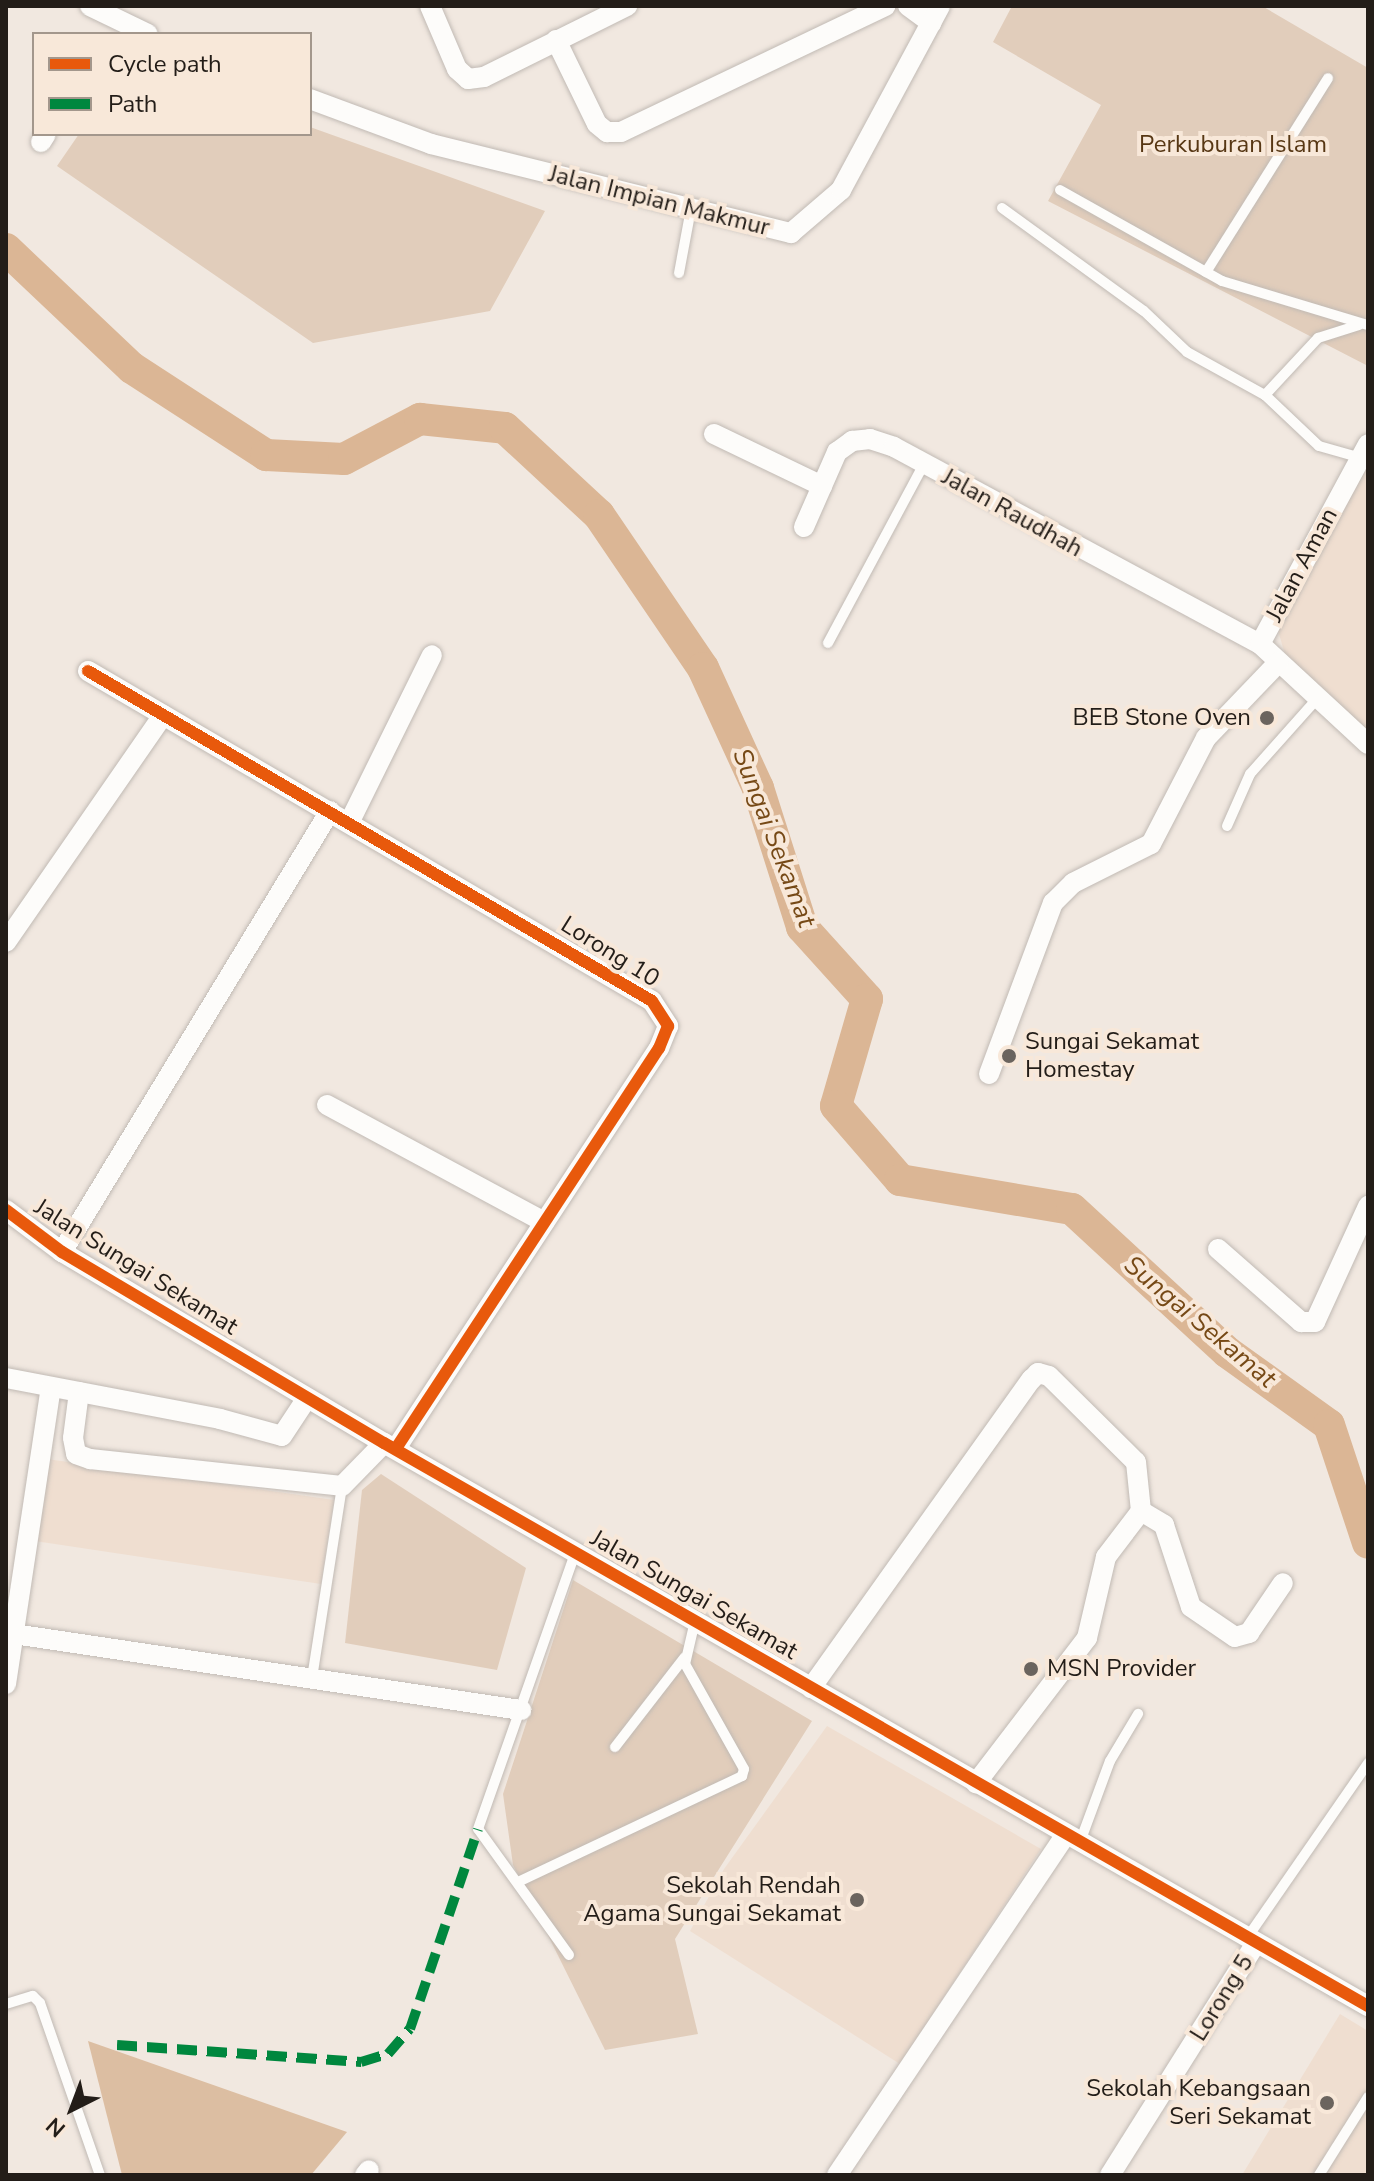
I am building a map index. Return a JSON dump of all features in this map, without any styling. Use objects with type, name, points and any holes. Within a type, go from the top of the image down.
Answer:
[{"type":"street","points":[[90,6],[112,27],[138,32]]},
{"type":"street","points":[[430,6],[457,69],[468,79],[484,77],[627,6]]},
{"type":"street","points":[[556,40],[597,124],[607,132],[621,132],[885,6]]},
{"type":"street","points":[[908,6],[936,14]]},
{"type":"street","name":"Jalan Impian Makmur","points":[[312,100],[431,144],[791,233],[841,190],[936,14]]},
{"type":"street","points":[[714,434],[822,486]]},
{"type":"street","name":"Jalan Raudhah","points":[[804,527],[837,452],[852,441],[870,439],[924,464],[1260,644],[1316,700],[1368,744]]},
{"type":"street","name":"Jalan Aman","points":[[1260,644],[1364,451]]},
{"type":"street","points":[[349,823],[432,655]]},
{"type":"street","points":[[989,1074],[1053,903],[1073,883],[1151,844],[1206,738],[1279,662]]},
{"type":"street","name":"Lorong 10","points":[[88,671],[652,1001],[668,1026],[659,1048],[544,1222],[390,1446],[342,1486]]},
{"type":"street","points":[[6,942],[163,715]]},
{"type":"street","points":[[62,1252],[330,811]]},
{"type":"street","points":[[327,1105],[544,1222]]},
{"type":"street","points":[[1218,1249],[1301,1322],[1315,1322],[1368,1206]]},
{"type":"street","name":"Jalan Sungai Sekamat","points":[[6,1210],[62,1252],[307,1398],[1368,2006]]},
{"type":"street","points":[[811,1688],[1038,1373],[1049,1376],[1136,1462],[1141,1511],[1106,1557],[1087,1638],[976,1783]]},
{"type":"street","points":[[6,1378],[282,1436],[307,1398]]},
{"type":"street","points":[[6,1684],[51,1387]]},
{"type":"street","points":[[79,1392],[76,1454],[342,1486]]},
{"type":"street","points":[[1141,1511],[1164,1525],[1191,1607],[1235,1637],[1249,1633],[1283,1583]]},
{"type":"street","points":[[14,1634],[521,1710]]},
{"type":"street","points":[[837,2175],[1073,1838]]},
{"type":"street","name":"Lorong 5","points":[[1110,2175],[1252,1940]]},
{"type":"lane","points":[[1206,272],[1328,78]]},
{"type":"lane","points":[[1060,190],[1206,272],[1289,305],[1364,325]]},
{"type":"lane","points":[[1002,208],[1144,311],[1187,352],[1265,395],[1319,446],[1364,451]]},
{"type":"lane","points":[[679,273],[691,209]]},
{"type":"lane","points":[[1265,395],[1318,338],[1364,325]]},
{"type":"lane","points":[[828,643],[924,464]]},
{"type":"lane","points":[[1227,826],[1250,774],[1316,700]]},
{"type":"lane","points":[[312,1678],[342,1486]]},
{"type":"lane","points":[[569,1955],[478,1829],[575,1553]]},
{"type":"lane","points":[[615,1747],[684,1658],[695,1621]]},
{"type":"lane","points":[[518,1882],[742,1776],[744,1769],[684,1658]]},
{"type":"lane","points":[[1073,1838],[1110,1761],[1138,1714]]},
{"type":"lane","points":[[1252,1940],[1368,1763]]},
{"type":"lane","points":[[6,2004],[33,1996],[40,2003],[100,2175]]},
{"type":"lane","points":[[1319,2175],[1368,2097]]},
{"type":"shaded area","points":[[1368,455],[1368,733],[1286,658],[1277,627]]},
{"type":"shaded area","points":[[47,1459],[334,1500],[321,1584],[35,1541]]},
{"type":"shaded area","name":"Sekolah Rendah Agama Sungai Sekamat","points":[[827,1726],[1041,1849],[900,2064],[690,1931],[724,1869]]},
{"type":"shaded area","name":"Sekolah Kebangsaan Seri Sekamat","points":[[1340,2014],[1368,2031],[1368,2175],[1242,2175]]},
{"type":"shaded area","points":[[88,2041],[347,2132],[311,2175],[122,2175]]},
{"type":"green space","name":"Perkuburan Islam","points":[[1012,6],[1262,6],[1368,68],[1368,366],[1048,201],[1101,105],[993,42]]},
{"type":"green space","points":[[312,128],[545,211],[490,311],[313,343],[57,166],[78,136],[312,136]]},
{"type":"green space","points":[[381,1474],[526,1568],[497,1670],[345,1643],[362,1490]]},
{"type":"green space","points":[[573,1580],[812,1721],[675,1939],[698,2034],[605,2050],[513,1865],[503,1794]]},
{"type":"waterway","name":"Sungai Sekamat","points":[[6,249],[132,368],[266,455],[344,459],[420,419],[505,428],[599,515],[703,668],[758,788],[802,927],[867,999],[836,1106],[900,1180],[1072,1209],[1227,1352],[1329,1425],[1368,1543]]},
{"type":"marked path","points":[[117,2045],[361,2062],[388,2054],[410,2029],[478,1829]]},
{"type":"cycle path","points":[[88,671],[652,1001],[668,1026],[659,1048],[396,1448]]},
{"type":"cycle path","points":[[6,1210],[62,1252],[384,1443],[1368,2006]]},
{"type":"place","name":"BEB Stone Oven","points":[[1267,718]]},
{"type":"place","name":"Sungai Sekamat Homestay","points":[[1009,1056]]},
{"type":"place","name":"MSN Provider","points":[[1031,1669]]},
{"type":"place","name":"Sekolah Rendah Agama Sungai Sekamat","points":[[857,1900]]},
{"type":"place","name":"Sekolah Kebangsaan Seri Sekamat","points":[[1327,2103]]}]
